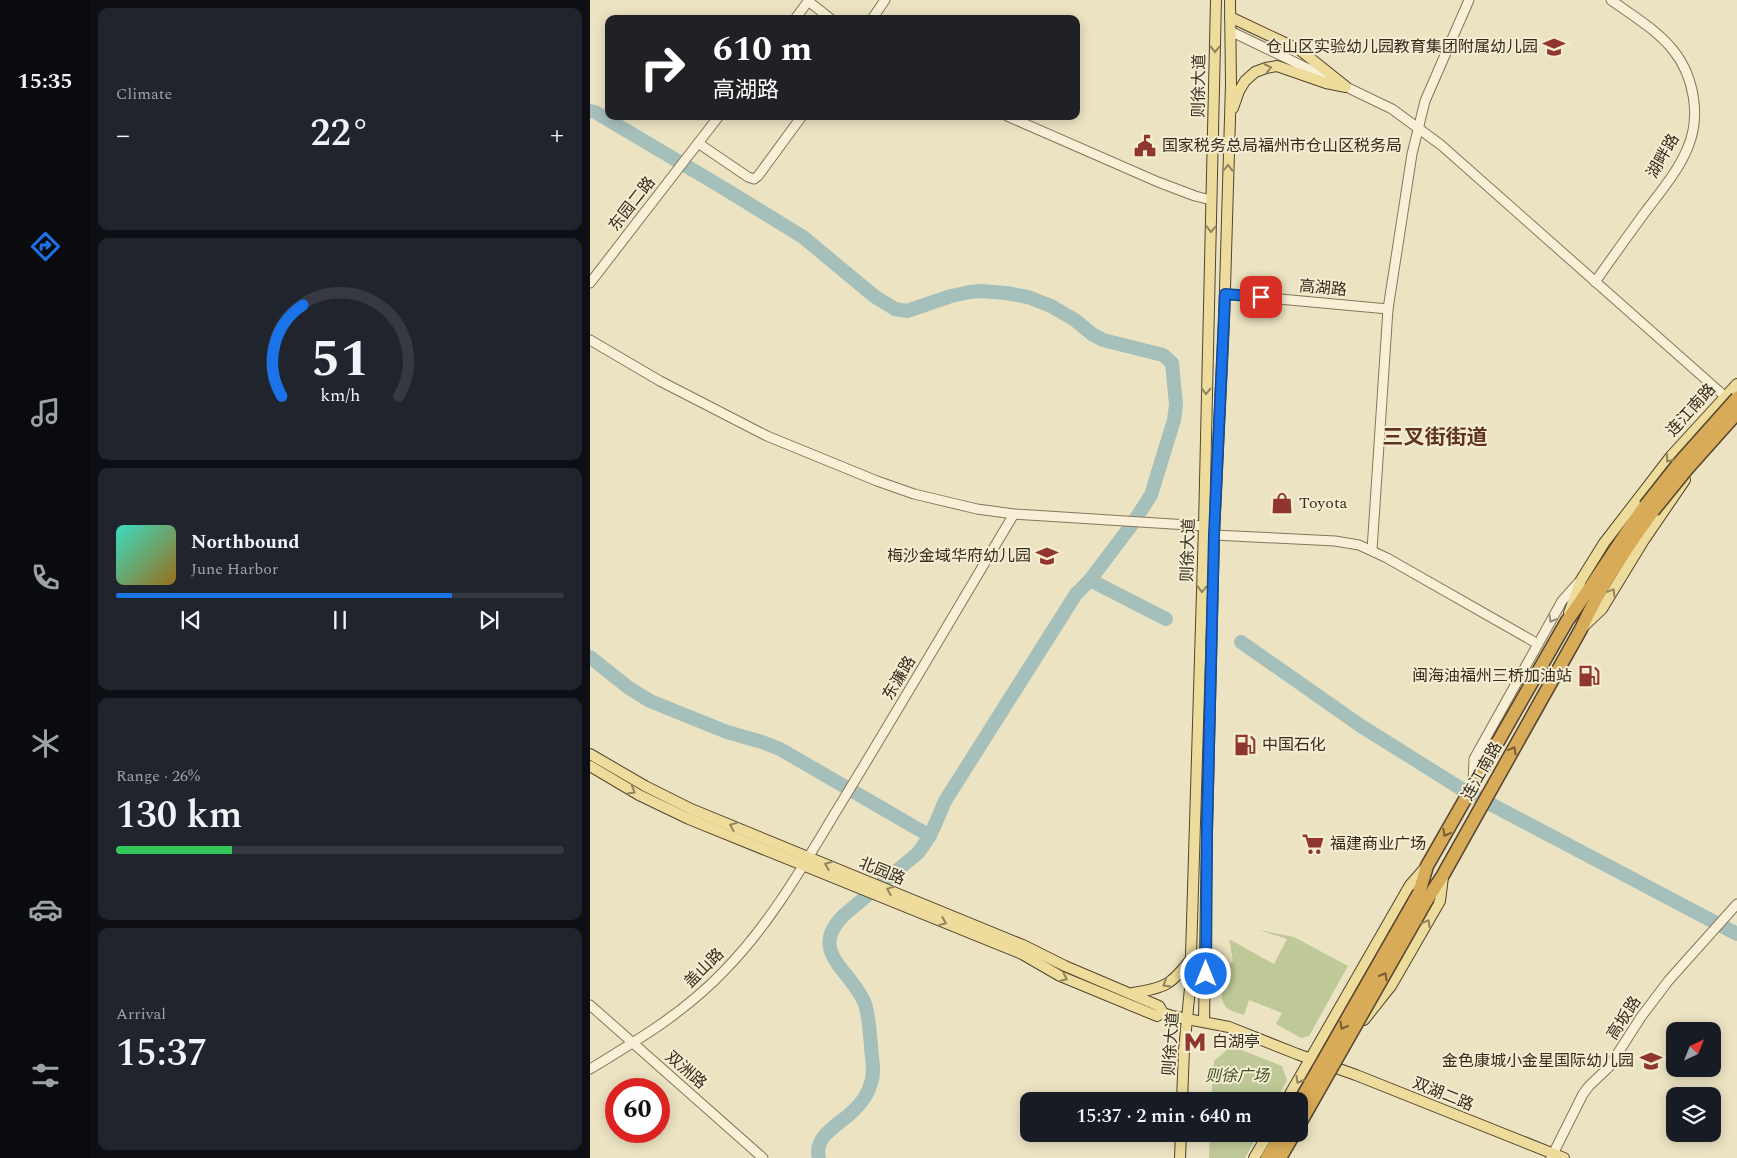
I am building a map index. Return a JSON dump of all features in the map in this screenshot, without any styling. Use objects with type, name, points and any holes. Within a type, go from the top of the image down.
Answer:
[{"type":"highway","points":[[1567,621],[1649,508],[1679,463],[1731,397]]},
{"type":"highway","points":[[1581,629],[1596,596],[1649,508],[1737,413]]},
{"type":"highway","name":"连江南路","points":[[1427,866],[1567,621]]},
{"type":"highway","name":"连江南路","points":[[1443,875],[1581,629]]},
{"type":"highway","points":[[1308,1108],[1423,896],[1427,866]]},
{"type":"highway","points":[[1306,1092],[1423,896],[1443,875]]},
{"type":"highway","points":[[1267,1158],[1276,1142]]},
{"type":"highway","points":[[1280,1158],[1289,1142]]},
{"type":"main road","name":"则徐大道","points":[[1183,1092],[1191,959],[1204,526],[1216,0]]},
{"type":"main road","name":"则徐大道","points":[[1204,1022],[1214,535],[1225,294],[1230,116],[1230,0]]},
{"type":"main road","points":[[1230,16],[1300,50],[1346,87]]},
{"type":"main road","points":[[1230,116],[1245,80],[1255,72],[1266,68],[1277,66],[1326,83],[1346,87]]},
{"type":"main road","name":"连江南路","points":[[1567,621],[1581,580],[1604,543],[1688,436],[1731,397],[1737,384]]},
{"type":"main road","name":"连江南路","points":[[1581,629],[1602,609],[1644,540],[1690,472],[1737,418]]},
{"type":"main road","points":[[1688,436],[1699,432],[1706,435],[1709,441],[1709,448],[1706,454]]},
{"type":"main road","name":"北园路","points":[[590,754],[645,786],[691,809],[864,890],[1022,954],[1060,976],[1157,1016],[1163,1012]]},
{"type":"main road","name":"北园路","points":[[590,766],[640,795],[688,819],[907,897],[1025,946],[1065,966],[1133,993],[1159,1006],[1163,1012],[1187,1019],[1229,1026],[1311,1059]]},
{"type":"main road","name":"连江南路","points":[[1291,1092],[1410,885],[1427,866]]},
{"type":"main road","name":"连江南路","points":[[1286,1158],[1336,1068],[1368,1015],[1391,986],[1440,901],[1443,875]]},
{"type":"main road","points":[[1129,1004],[1133,993],[1156,989],[1175,979],[1191,959],[1206,959]]},
{"type":"main road","name":"双湖二路","points":[[1311,1059],[1552,1156],[1564,1158]]},
{"type":"main road","points":[[1180,1158],[1181,1142]]},
{"type":"main road","points":[[1254,1158],[1263,1142]]},
{"type":"street","points":[[875,15],[885,0]]},
{"type":"street","points":[[1372,550],[1388,308],[1418,128],[1424,101],[1469,0]]},
{"type":"street","name":"湖畔路","points":[[1595,282],[1677,168],[1688,147],[1694,118],[1694,102],[1690,82],[1674,51],[1655,32],[1611,0]]},
{"type":"street","points":[[798,15],[809,1],[826,15]]},
{"type":"street","points":[[1230,31],[1392,110],[1441,145],[1595,282],[1731,397],[1737,407]]},
{"type":"street","points":[[716,120],[698,142],[748,177],[754,179],[799,120]]},
{"type":"street","points":[[1016,120],[1158,182],[1211,200]]},
{"type":"street","name":"东园二路","points":[[590,283],[698,142]]},
{"type":"street","name":"高湖路","points":[[1225,294],[1388,308]]},
{"type":"street","points":[[590,340],[702,403],[751,428],[877,482],[914,494],[977,509],[1014,514],[1204,526]]},
{"type":"street","name":"东濂路","points":[[805,861],[1014,514]]},
{"type":"street","points":[[1214,535],[1335,541],[1359,545],[1372,550],[1538,644]]},
{"type":"street","points":[[1473,783],[1474,759],[1562,601],[1581,580]]},
{"type":"street","name":"盖山路","points":[[590,1069],[666,1022],[725,971],[779,903],[805,861]]},
{"type":"street","name":"高坂路","points":[[1552,1156],[1583,1094],[1610,1067],[1653,1000],[1677,970],[1737,904]]},
{"type":"street","name":"双洲路","points":[[590,1005],[763,1158]]},
{"type":"green space","points":[[1259,930],[1294,937],[1348,966],[1309,1036],[1301,1038],[1276,1024],[1282,1013],[1249,1000],[1244,1015],[1228,1009],[1223,1001],[1221,995],[1222,968],[1233,961],[1229,939],[1274,964],[1287,939]]},
{"type":"green space","name":"则徐广场","points":[[1231,1046],[1282,1066],[1287,1080],[1281,1092],[1212,1092],[1214,1061]]},
{"type":"green space","name":"则徐广场","points":[[1210,1142],[1254,1142],[1245,1158],[1209,1158]]},
{"type":"waterway","points":[[590,111],[605,118]]},
{"type":"waterway","points":[[609,120],[803,237],[874,296],[895,309],[907,311],[951,296],[981,291],[1028,297],[1051,306],[1103,340],[1163,355],[1172,363],[1176,405],[1174,420],[1151,495],[1133,523],[1090,580],[1076,594],[945,801],[923,847],[844,915],[833,928],[830,940],[831,951],[836,961],[859,992],[867,1010],[873,1074],[870,1087],[861,1102],[823,1137],[818,1150],[819,1158]]},
{"type":"waterway","points":[[1090,580],[1166,619]]},
{"type":"waterway","points":[[1241,642],[1361,726],[1460,788],[1737,934]]},
{"type":"waterway","points":[[590,657],[629,688],[650,701],[727,732],[780,749],[930,836]]},
{"type":"place","name":"仓山区实验幼儿园教育集团附属幼儿园","points":[[1554,47]]},
{"type":"place","name":"国家税务总局福州市仓山区税务局","points":[[1145,146]]},
{"type":"place","name":"Toyota","points":[[1282,503]]},
{"type":"place","name":"梅沙金域华府幼儿园","points":[[1047,556]]},
{"type":"place","name":"闽海油福州三桥加油站","points":[[1589,676]]},
{"type":"place","name":"中国石化","points":[[1245,745]]},
{"type":"place","name":"福建商业广场","points":[[1313,844]]},
{"type":"place","name":"白湖亭","points":[[1195,1042]]},
{"type":"place","name":"金色康城小金星国际幼儿园","points":[[1651,1061]]},
{"type":"district","name":"三叉街街道","points":[[1435,438]]},
{"type":"route","points":[[1206,974],[1207,831],[1214,535],[1225,294],[1261,297]]}]
